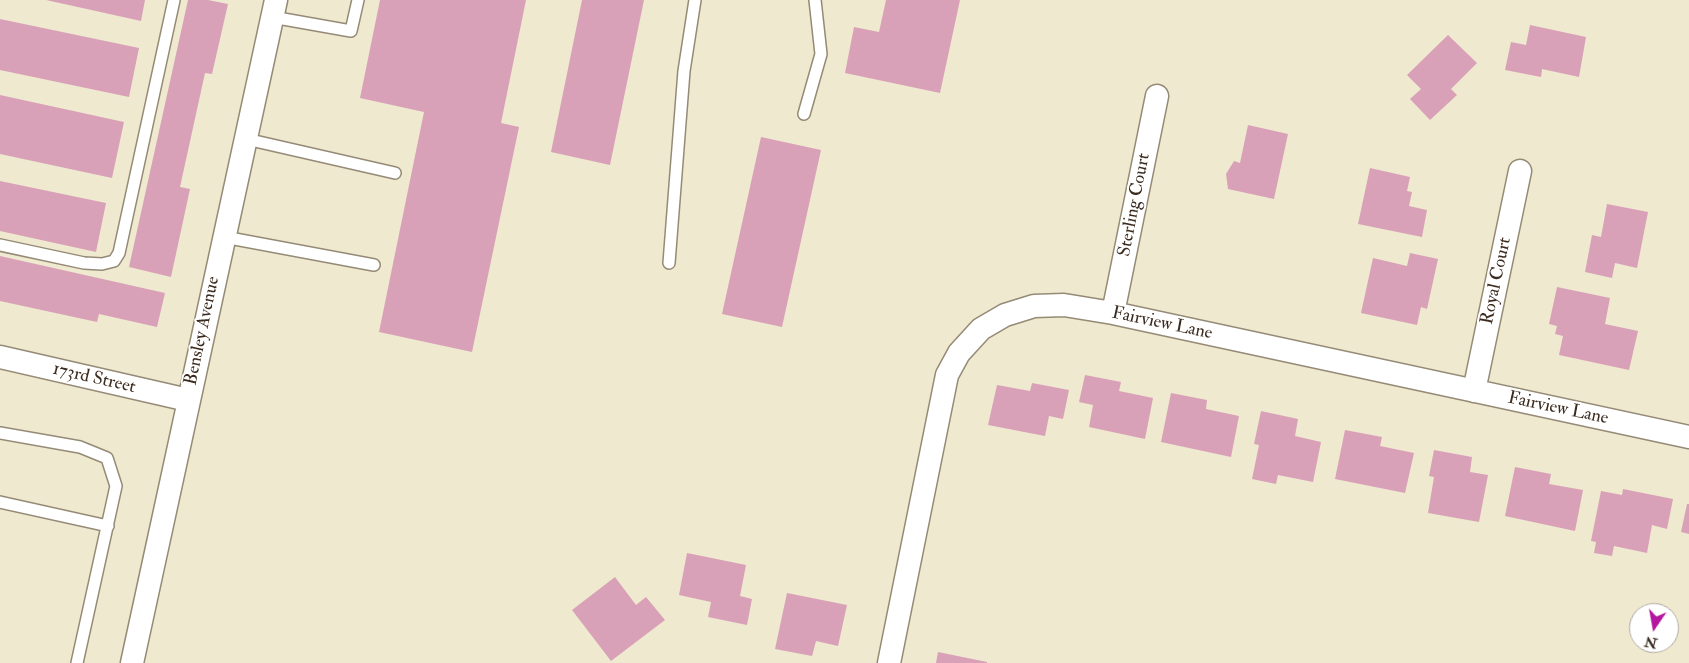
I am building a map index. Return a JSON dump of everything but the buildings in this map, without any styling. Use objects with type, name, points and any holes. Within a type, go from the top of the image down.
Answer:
[{"type":"street","name":"Bensley Avenue","points":[[132,663],[274,8]]},
{"type":"street","name":"Sterling Court","points":[[1113,313],[1157,96]]},
{"type":"street","name":"Royal Court","points":[[1474,391],[1520,171]]},
{"type":"street","name":"Fairview Lane","points":[[889,663],[948,375],[959,353],[981,329],[1006,315],[1034,306],[1064,305],[1113,313],[1689,436]]},
{"type":"street","name":"173rd Street","points":[[0,357],[188,400]]},
{"type":"lane","points":[[0,245],[84,263],[102,264],[114,261],[119,254],[174,0]]},
{"type":"lane","points":[[274,8],[351,31],[358,0]]},
{"type":"lane","points":[[669,263],[684,71],[695,0]]},
{"type":"lane","points":[[804,114],[821,54],[815,0]]},
{"type":"lane","points":[[246,140],[395,173]]},
{"type":"lane","points":[[224,237],[374,265]]},
{"type":"lane","points":[[0,433],[80,447],[107,458],[116,486],[77,663]]},
{"type":"lane","points":[[0,502],[108,526]]}]
